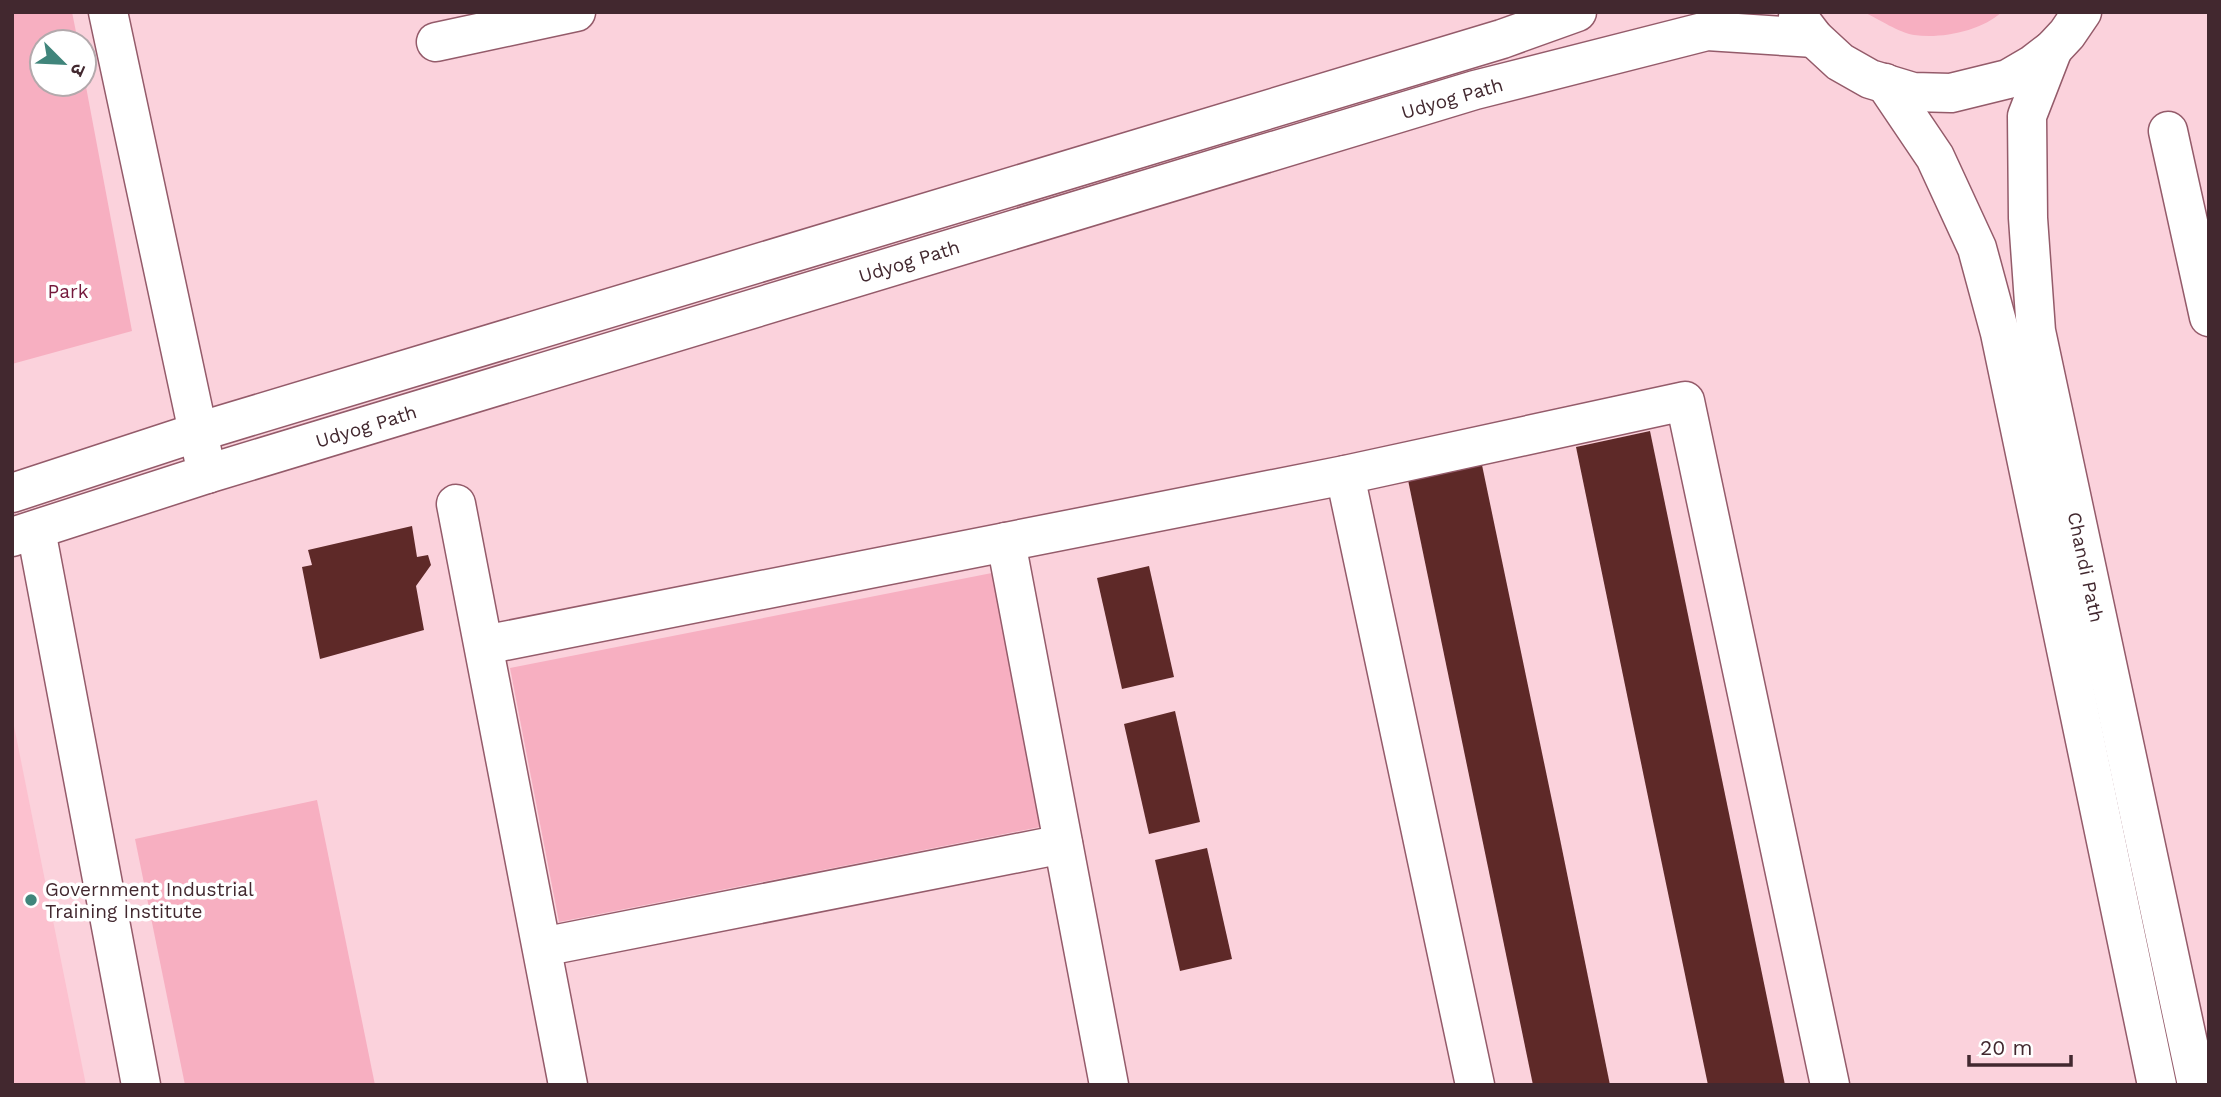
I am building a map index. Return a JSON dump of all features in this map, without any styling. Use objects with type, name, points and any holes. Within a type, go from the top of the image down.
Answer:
[{"type":"main road","points":[[108,12],[207,474]]},
{"type":"main road","points":[[436,42],[511,19],[576,12]]},
{"type":"main road","points":[[12,492],[198,432],[1502,39],[1577,12]]},
{"type":"main road","points":[[1804,25],[1840,62],[1870,79],[1913,92],[1951,93],[2008,79],[2032,65],[2053,49],[2082,12]]},
{"type":"main road","name":"Udyog Path","points":[[24,534],[207,474],[1475,90],[1707,31],[1804,25]]},
{"type":"main road","name":"Chandi Path","points":[[2053,49],[2027,116],[2028,218],[2036,331],[2197,1085]]},
{"type":"main road","name":"Chandi Path","points":[[1885,83],[1935,157],[1977,248],[2003,346],[2157,1085]]},
{"type":"main road","points":[[2168,131],[2209,317]]},
{"type":"main road","points":[[484,645],[1345,475],[1685,401],[1830,1085]]},
{"type":"main road","points":[[1345,475],[1475,1085]]},
{"type":"main road","points":[[456,504],[568,1085]]},
{"type":"main road","points":[[24,534],[141,1085]]},
{"type":"main road","points":[[1006,542],[1109,1085]]},
{"type":"main road","points":[[542,947],[1063,844]]},
{"type":"shaded area","name":"Government Industrial Training Institute","points":[[12,716],[86,1085],[12,1085]]},
{"type":"green space","name":"Park","points":[[12,12],[72,12],[75,28],[28,28],[28,98],[88,98],[132,331],[12,364]]},
{"type":"green space","points":[[1864,12],[2002,12],[1972,29],[1925,36],[1902,32]]},
{"type":"green space","points":[[997,572],[1045,826],[559,922],[510,668]]},
{"type":"green space","points":[[317,800],[375,1085],[185,1085],[135,839]]},
{"type":"building","points":[[1650,431],[1785,1085],[1708,1085],[1653,821],[1576,447]]},
{"type":"building","points":[[1482,465],[1610,1085],[1533,1085],[1408,480]]},
{"type":"building","points":[[412,526],[417,557],[428,555],[431,565],[416,586],[424,630],[320,659],[302,567],[312,565],[308,550]]},
{"type":"building","points":[[1149,566],[1174,677],[1122,689],[1097,578]]},
{"type":"building","points":[[1175,711],[1200,822],[1149,834],[1124,724]]},
{"type":"building","points":[[1207,848],[1232,959],[1180,971],[1155,860]]},
{"type":"place","name":"Government Industrial Training Institute","points":[[31,900]]}]
